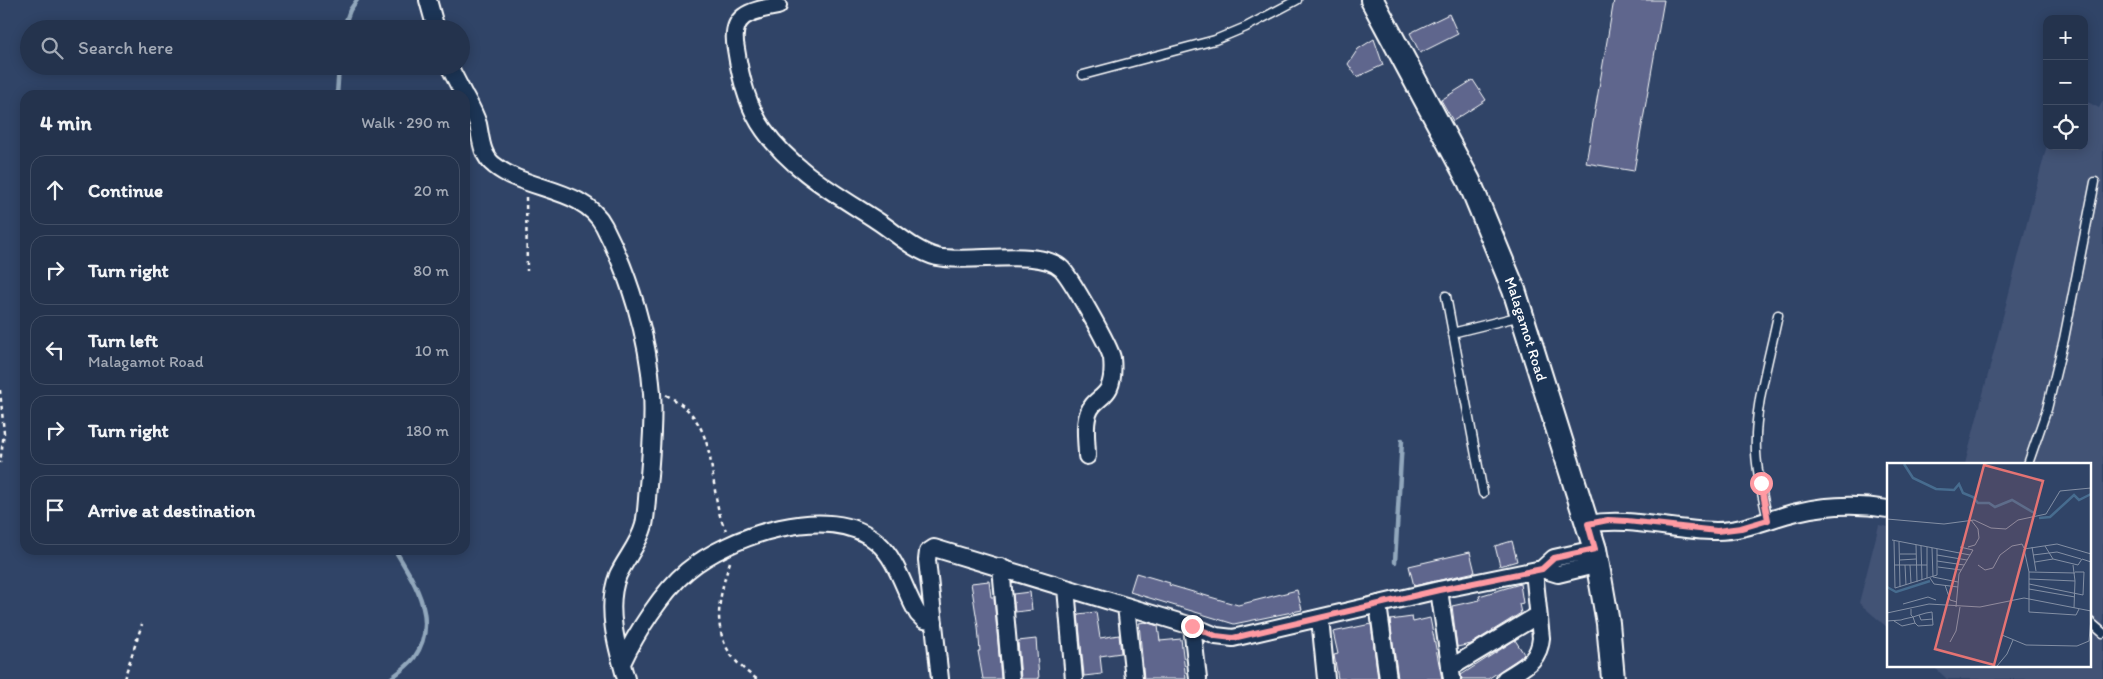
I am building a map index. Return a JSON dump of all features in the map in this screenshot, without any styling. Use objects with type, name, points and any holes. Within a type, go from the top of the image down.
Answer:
[{"type":"street","points":[[428,0],[434,20]]},
{"type":"street","name":"Malagamot Road","points":[[1372,0],[1469,181],[1503,259],[1523,316],[1597,557],[1608,623],[1613,679]]},
{"type":"street","points":[[778,2],[751,11],[740,20],[735,31],[735,45],[740,72],[750,101],[763,129],[779,149],[834,194],[876,220],[920,251],[963,260],[1038,258],[1050,261],[1062,269],[1072,283],[1107,344],[1112,357],[1113,368],[1108,389],[1089,412],[1086,425],[1087,456]]},
{"type":"street","points":[[454,75],[462,90]]},
{"type":"street","points":[[470,105],[474,113],[484,153],[493,164],[505,172],[584,204],[594,212],[603,225],[630,288],[643,337],[652,393],[653,421],[644,524],[638,541],[619,573],[613,598],[614,625],[626,679]]},
{"type":"street","points":[[1588,524],[1608,520],[1627,521],[1717,531],[1741,528],[1819,508],[1849,506],[1887,509]]},
{"type":"street","points":[[622,663],[645,623],[686,572],[704,557],[766,532],[817,522],[836,524],[856,530],[876,541],[888,555],[918,614],[924,620],[934,622]]},
{"type":"street","points":[[940,679],[926,560],[930,550],[937,548],[1192,626],[1216,636],[1233,638],[1439,590],[1538,570],[1554,558],[1597,557]]},
{"type":"street","points":[[1001,567],[1011,679]]},
{"type":"street","points":[[1505,679],[1536,658],[1540,649],[1538,570]]},
{"type":"street","points":[[1066,588],[1074,679]]},
{"type":"street","points":[[1439,590],[1451,673],[1538,615]]},
{"type":"street","points":[[1378,604],[1388,679]]},
{"type":"street","points":[[1126,606],[1134,679]]},
{"type":"street","points":[[1320,618],[1326,679]]},
{"type":"street","points":[[1192,626],[1198,679]]},
{"type":"lane","points":[[1083,75],[1215,40],[1246,27],[1297,0]]},
{"type":"lane","points":[[2028,463],[2047,409],[2064,339],[2095,182]]},
{"type":"lane","points":[[1446,296],[1482,493]]},
{"type":"lane","points":[[1768,520],[1756,453],[1756,427],[1778,315]]},
{"type":"lane","points":[[1452,333],[1523,316]]},
{"type":"lane","points":[[2090,622],[2103,633]]},
{"type":"path","points":[[526,180],[527,272]]},
{"type":"path","points":[[0,390],[4,433],[0,463]]},
{"type":"path","points":[[652,393],[667,395],[680,402],[701,425],[719,512],[724,527],[736,544],[722,588],[718,612],[722,638],[731,658],[743,670],[757,679]]},
{"type":"path","points":[[124,679],[142,624]]},
{"type":"shaded area","points":[[2103,101],[2103,679],[1947,679],[1933,666],[2090,666],[2090,463],[1965,463],[2046,150],[2088,150],[2088,102],[2099,108]]},
{"type":"shaded area","points":[[1879,525],[1887,527],[1887,627],[1859,603]]},
{"type":"building","points":[[1614,0],[1664,0],[1634,171],[1586,163]]},
{"type":"building","points":[[1449,14],[1458,34],[1420,53],[1410,33]]},
{"type":"building","points":[[1374,39],[1383,65],[1357,77],[1348,64],[1358,49]]},
{"type":"building","points":[[1473,80],[1486,100],[1453,121],[1441,100]]},
{"type":"building","points":[[1512,541],[1517,561],[1500,566],[1495,546]]},
{"type":"building","points":[[1470,552],[1475,572],[1414,586],[1409,566]]},
{"type":"building","points":[[1136,573],[1170,583],[1169,585],[1238,605],[1297,590],[1302,610],[1234,624],[1130,592]]},
{"type":"building","points":[[989,581],[991,597],[994,597],[1001,679],[983,679],[978,651],[980,651],[978,627],[971,583]]},
{"type":"building","points":[[1520,584],[1523,603],[1519,604],[1521,613],[1471,644],[1457,647],[1452,606],[1480,600],[1479,596]]},
{"type":"building","points":[[1030,592],[1032,610],[1015,612],[1013,594]]},
{"type":"building","points":[[1096,612],[1100,638],[1119,635],[1121,653],[1100,656],[1102,674],[1084,676],[1078,614]]},
{"type":"building","points":[[1412,617],[1413,622],[1430,618],[1442,679],[1398,679],[1390,620]]},
{"type":"building","points":[[1145,622],[1158,626],[1160,641],[1181,639],[1186,679],[1144,679],[1139,623]]},
{"type":"building","points":[[1371,624],[1378,679],[1338,679],[1334,655],[1338,654],[1333,632]]},
{"type":"building","points":[[1036,639],[1039,679],[1021,679],[1018,641]]},
{"type":"building","points":[[1515,640],[1524,654],[1518,659],[1488,679],[1462,679],[1461,675]]},
{"type":"waterway","points":[[346,20],[357,0]]},
{"type":"waterway","points":[[337,90],[338,75]]},
{"type":"waterway","points":[[1395,562],[1402,440]]},
{"type":"waterway","points":[[390,679],[406,667],[414,658],[425,630],[422,602],[398,555]]},
{"type":"route","points":[[1192,626],[1216,636],[1233,638],[1439,590],[1542,569],[1554,558],[1595,549],[1588,524],[1608,520],[1717,531],[1741,528],[1768,520],[1761,483]]}]
